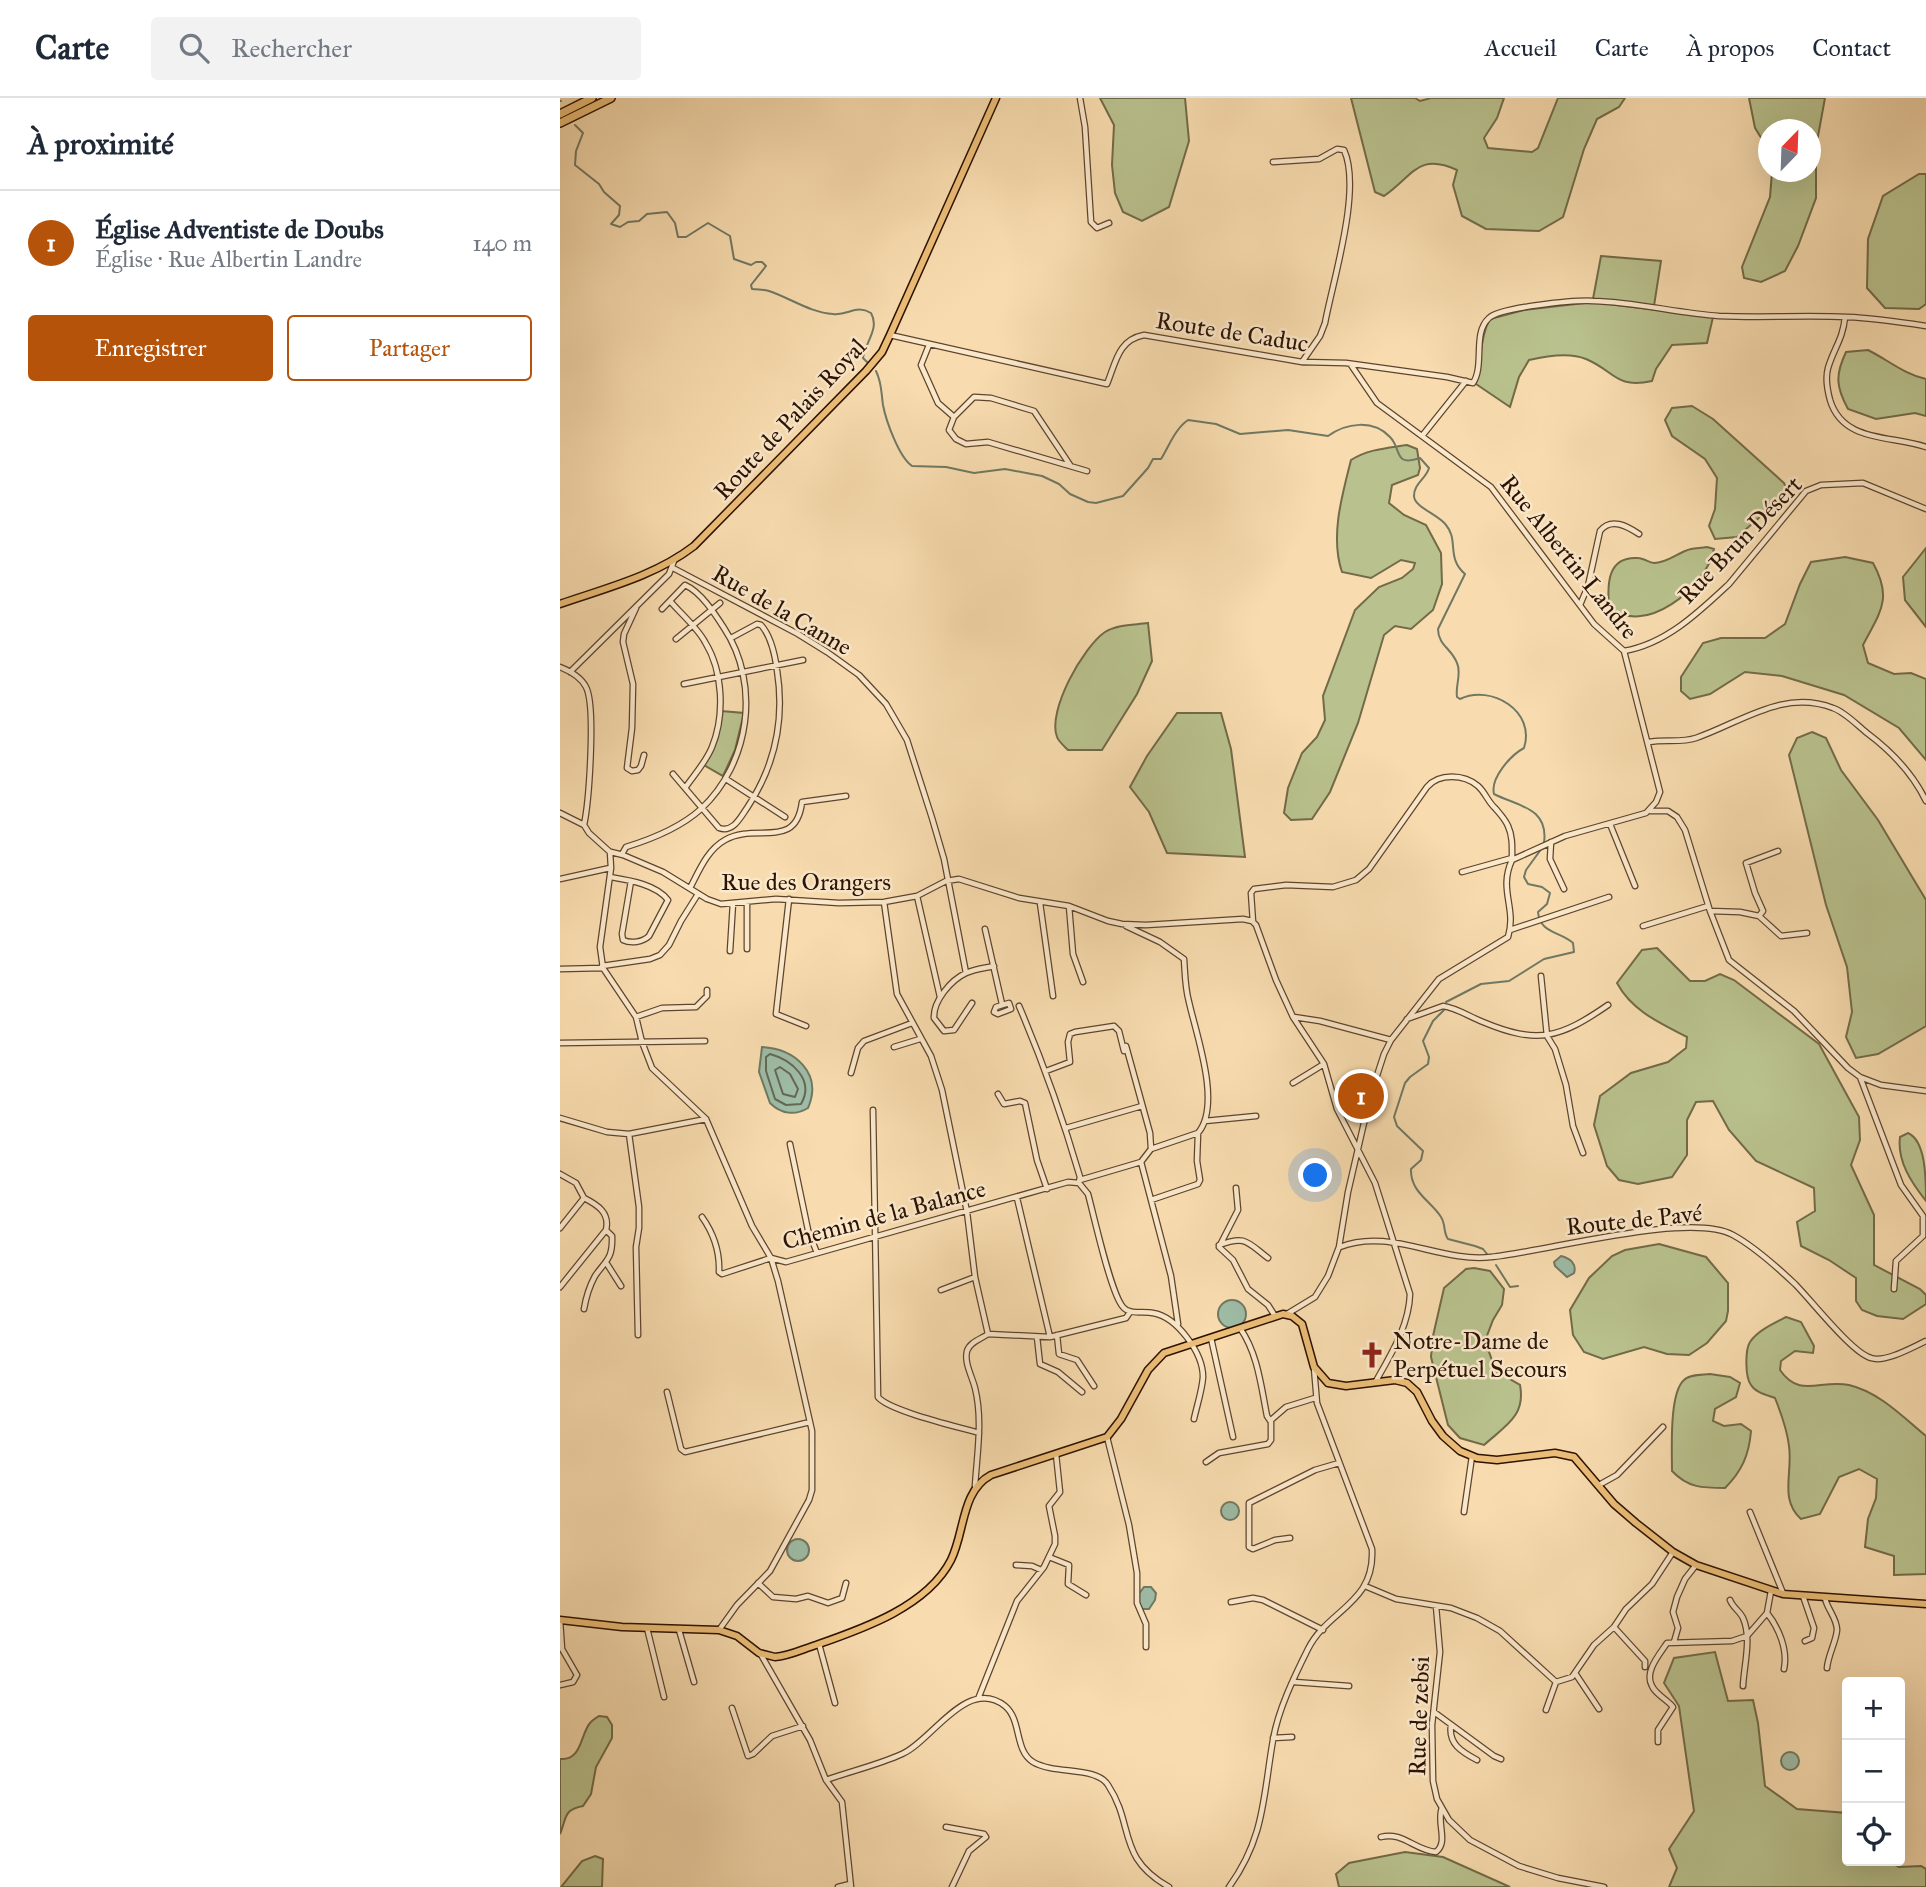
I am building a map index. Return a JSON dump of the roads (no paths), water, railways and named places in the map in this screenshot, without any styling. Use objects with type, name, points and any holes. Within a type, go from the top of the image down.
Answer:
[{"type":"highway","points":[[560,114],[592,98]]},
{"type":"highway","points":[[560,122],[611,98]]},
{"type":"main road","name":"Route de Palais Royal","points":[[560,604],[673,565],[726,515],[866,371],[882,352],[996,98]]},
{"type":"main road","points":[[560,1620],[647,1628],[719,1630],[737,1636],[759,1653],[780,1657],[869,1626],[926,1590],[942,1574],[955,1550],[975,1486],[991,1475],[1107,1437],[1157,1359],[1171,1350],[1286,1314],[1295,1317],[1302,1324],[1314,1367],[1325,1380],[1346,1387],[1395,1380],[1411,1385],[1443,1436],[1460,1451],[1472,1456],[1490,1460],[1535,1454],[1565,1454],[1578,1461],[1615,1504],[1673,1552],[1696,1565],[1783,1594],[1926,1604]]},
{"type":"street","points":[[1080,98],[1085,127],[1091,222],[1097,228],[1109,223]]},
{"type":"street","points":[[1273,162],[1319,159],[1338,149],[1344,150],[1349,169],[1347,212],[1325,323],[1320,336],[1302,362]]},
{"type":"street","points":[[1422,436],[1466,382],[1473,383],[1476,378],[1481,332],[1489,318],[1503,311],[1592,301],[1712,315],[1756,318],[1846,317],[1926,326]]},
{"type":"street","points":[[1846,317],[1843,337],[1826,377],[1835,412],[1842,422],[1860,433],[1926,447]]},
{"type":"street","name":"Route de Caduc","points":[[890,335],[1107,384],[1118,351],[1134,337],[1144,335],[1302,362],[1351,365],[1466,382]]},
{"type":"street","points":[[929,345],[922,365],[938,403],[954,416]]},
{"type":"street","name":"Rue Albertin Landre","points":[[1351,365],[1377,403],[1478,475],[1497,493],[1597,628],[1624,651],[1660,792],[1650,811]]},
{"type":"street","points":[[1070,466],[1034,411],[991,398],[974,397],[954,416],[949,430],[956,439],[966,444],[988,442],[1087,471]]},
{"type":"street","name":"Rue Brun Désert","points":[[1624,651],[1650,644],[1667,635],[1717,596],[1813,486],[1863,483],[1926,509]]},
{"type":"street","points":[[1580,605],[1600,531],[1608,524],[1625,525],[1639,534]]},
{"type":"street","points":[[570,671],[636,608],[673,565]]},
{"type":"street","name":"Rue de la Canne","points":[[673,565],[817,646],[859,675],[886,704],[907,740],[944,859],[946,881],[966,973]]},
{"type":"street","points":[[622,855],[626,847],[671,830],[701,808],[726,779],[740,747],[745,723],[747,701],[744,672],[731,638],[712,610],[685,585],[662,608]]},
{"type":"street","points":[[670,600],[709,649],[718,677],[719,716],[715,738],[704,763],[685,788]]},
{"type":"street","points":[[676,639],[720,603]]},
{"type":"street","points":[[636,608],[623,642],[633,684],[632,728],[627,768],[638,770],[644,755]]},
{"type":"street","points":[[673,774],[719,828],[727,829],[742,816],[772,758],[781,714],[777,665],[763,626],[757,624],[731,638]]},
{"type":"street","points":[[684,684],[803,660]]},
{"type":"street","points":[[560,667],[570,671],[583,683],[590,700],[588,789],[584,825]]},
{"type":"street","points":[[1649,742],[1694,739],[1751,714],[1789,702],[1835,708],[1880,742],[1915,782],[1926,801]]},
{"type":"street","points":[[1286,1314],[1314,1297],[1328,1276],[1339,1247],[1358,1149],[1370,1097],[1391,1040],[1440,978],[1504,942],[1510,930],[1505,883],[1512,859],[1510,830],[1504,817],[1494,808],[1481,788],[1463,779],[1442,776],[1436,778],[1361,877],[1349,884],[1333,887],[1286,885],[1254,889],[1251,893],[1253,922],[1266,955],[1293,1017],[1324,1064],[1337,1109],[1358,1149],[1375,1183],[1410,1294],[1410,1308],[1399,1340],[1376,1382]]},
{"type":"street","points":[[726,779],[785,817]]},
{"type":"street","points":[[690,888],[706,858],[723,841],[747,833],[788,830],[797,821],[802,802],[846,796]]},
{"type":"street","points":[[1462,872],[1512,859],[1549,842],[1650,811],[1668,811],[1677,817],[1685,830],[1709,908],[1729,960],[1794,1011],[1860,1077],[1881,1085],[1926,1091]]},
{"type":"street","points":[[560,813],[584,825],[610,852],[611,868],[600,947],[603,967]]},
{"type":"street","points":[[1610,824],[1635,886]]},
{"type":"street","points":[[1549,842],[1550,859],[1564,889]]},
{"type":"street","points":[[1759,916],[1763,911],[1746,863],[1778,851]]},
{"type":"street","name":"Rue des Orangers","points":[[610,852],[663,872],[715,903],[789,899],[839,904],[884,902],[918,896],[946,881]]},
{"type":"street","points":[[560,879],[611,868]]},
{"type":"street","points":[[610,877],[631,881],[663,894],[668,900],[649,936],[628,942],[623,940],[622,934],[631,881]]},
{"type":"street","points":[[946,881],[953,878],[966,880],[1019,898],[1069,906],[1108,921],[1122,923],[1146,925],[1243,919],[1253,922]]},
{"type":"street","points":[[560,969],[603,967],[650,960],[660,955],[669,945],[698,894]]},
{"type":"street","points":[[918,896],[940,997]]},
{"type":"street","points":[[1510,930],[1609,897]]},
{"type":"street","points":[[789,899],[775,1014],[806,1027]]},
{"type":"street","points":[[747,902],[747,949]]},
{"type":"street","points":[[884,902],[897,994],[931,1056],[942,1090],[967,1212],[975,1277],[988,1334]]},
{"type":"street","points":[[730,951],[733,903]]},
{"type":"street","points":[[1040,903],[1053,996]]},
{"type":"street","points":[[1069,906],[1073,954],[1083,982]]},
{"type":"street","points":[[1643,926],[1709,908],[1759,916],[1779,936],[1807,933]]},
{"type":"street","points":[[1122,923],[1160,942],[1184,959],[1189,1002],[1206,1068],[1205,1121],[1198,1133],[1198,1184],[1151,1200]]},
{"type":"street","points":[[985,929],[1002,1004]]},
{"type":"street","points":[[972,1003],[957,1027],[947,1031],[933,1015],[940,997],[966,973],[994,966]]},
{"type":"street","name":"Chemin de la Balance","points":[[603,967],[636,1017],[652,1068],[706,1119],[752,1226],[771,1258],[786,1262],[1069,1182],[1080,1182],[1141,1162]]},
{"type":"street","points":[[1541,976],[1547,1036],[1553,1043],[1573,1126],[1583,1153]]},
{"type":"street","points":[[636,1017],[662,1008],[696,1007],[707,996],[707,990]]},
{"type":"street","points":[[1406,1019],[1440,1006],[1447,1006],[1511,1034],[1547,1036],[1590,1017],[1608,1005]]},
{"type":"street","points":[[1019,1006],[1066,1128],[1080,1182],[1088,1194],[1123,1308],[1130,1312],[1145,1311],[1162,1315],[1178,1325],[1191,1344],[1203,1373],[1194,1419]]},
{"type":"street","points":[[1293,1017],[1320,1021],[1391,1040]]},
{"type":"street","points":[[851,1073],[858,1048],[864,1041],[912,1023]]},
{"type":"street","points":[[1046,1071],[1070,1062],[1068,1039],[1070,1034],[1075,1032],[1114,1026],[1119,1031],[1124,1051]]},
{"type":"street","points":[[1122,1028],[1132,1075],[1150,1133],[1151,1149]]},
{"type":"street","points":[[894,1047],[920,1039]]},
{"type":"street","points":[[560,1043],[705,1041]]},
{"type":"street","points":[[1293,1083],[1324,1064]]},
{"type":"street","points":[[1860,1077],[1901,1185],[1923,1216],[1923,1236],[1896,1261],[1894,1289]]},
{"type":"street","points":[[998,1094],[1004,1104],[1020,1101],[1024,1103],[1037,1160],[1047,1189]]},
{"type":"street","points":[[1066,1128],[1142,1106]]},
{"type":"street","points":[[873,1110],[877,1377],[880,1399],[911,1412],[979,1433]]},
{"type":"street","points":[[1205,1121],[1256,1116]]},
{"type":"street","points":[[560,1118],[607,1132],[629,1134],[706,1119]]},
{"type":"street","points":[[1178,1325],[1171,1276],[1141,1162],[1151,1149],[1198,1133]]},
{"type":"street","points":[[629,1134],[639,1206],[636,1247],[638,1335]]},
{"type":"street","points":[[790,1144],[808,1230],[817,1253]]},
{"type":"street","points":[[560,1174],[576,1183],[584,1198],[596,1204],[608,1223],[606,1230],[560,1287]]},
{"type":"street","points":[[1219,1245],[1238,1210],[1236,1188]]},
{"type":"street","points":[[560,1228],[584,1198]]},
{"type":"street","points":[[1017,1198],[1051,1337]]},
{"type":"street","points":[[702,1217],[720,1255],[719,1272],[722,1274],[771,1258],[810,1422],[813,1446],[812,1490],[809,1500],[778,1559],[737,1605],[719,1630]]},
{"type":"street","name":"Route de Pavé","points":[[1339,1247],[1364,1239],[1483,1258],[1663,1230],[1697,1226],[1719,1229],[1742,1242],[1784,1275],[1868,1358],[1881,1359],[1926,1341]]},
{"type":"street","points":[[584,1309],[592,1282],[607,1264],[613,1239],[611,1233],[606,1230]]},
{"type":"street","points":[[1219,1245],[1241,1239],[1269,1258]]},
{"type":"street","points":[[1219,1245],[1233,1260],[1248,1289],[1268,1305],[1275,1316]]},
{"type":"street","points":[[607,1264],[621,1286]]},
{"type":"street","points":[[941,1290],[975,1277]]},
{"type":"street","points":[[975,1486],[979,1433],[976,1391],[967,1364],[967,1353],[973,1343],[988,1334],[1051,1337],[1126,1318],[1130,1312]]},
{"type":"street","points":[[1240,1328],[1251,1346],[1267,1416],[1271,1420]]},
{"type":"street","points":[[1057,1335],[1059,1353],[1077,1360],[1094,1386]]},
{"type":"street","points":[[1037,1337],[1040,1364],[1058,1372],[1082,1392]]},
{"type":"street","points":[[1211,1338],[1233,1437]]},
{"type":"street","points":[[1229,1887],[1244,1866],[1257,1833],[1264,1807],[1273,1738],[1309,1648],[1357,1597],[1365,1586],[1372,1565],[1372,1549],[1315,1398],[1314,1367]]},
{"type":"street","points":[[667,1392],[681,1449],[685,1452],[810,1422]]},
{"type":"street","points":[[1206,1462],[1215,1454],[1270,1442],[1271,1420],[1286,1406],[1315,1398]]},
{"type":"street","points":[[1599,1485],[1617,1475],[1663,1427]]},
{"type":"street","points":[[1107,1437],[1129,1525],[1137,1573],[1137,1603],[1146,1623],[1146,1647]]},
{"type":"street","points":[[978,1699],[1017,1601],[1049,1557],[1055,1536],[1049,1506],[1060,1492],[1056,1454]]},
{"type":"street","points":[[1464,1512],[1472,1456]]},
{"type":"street","points":[[1290,1538],[1275,1540],[1253,1549],[1249,1547],[1249,1503],[1315,1470],[1339,1463]]},
{"type":"street","points":[[1751,1512],[1783,1594]]},
{"type":"street","points":[[1556,1682],[1572,1677],[1594,1645],[1652,1584],[1673,1552]]},
{"type":"street","points":[[1049,1557],[1069,1565],[1068,1584],[1086,1595]]},
{"type":"street","points":[[1016,1565],[1032,1566],[1041,1570]]},
{"type":"street","points":[[1674,1642],[1678,1628],[1673,1612],[1677,1597],[1685,1579],[1696,1565]]},
{"type":"street","points":[[758,1583],[773,1597],[796,1599],[808,1595],[828,1603],[842,1598],[846,1583]]},
{"type":"street","points":[[1365,1586],[1396,1599],[1451,1608],[1500,1631],[1556,1682]]},
{"type":"street","points":[[1658,1742],[1661,1724],[1673,1707],[1652,1686],[1650,1677],[1656,1658],[1667,1643],[1732,1641],[1747,1636],[1767,1614],[1772,1591]]},
{"type":"street","points":[[1803,1596],[1814,1628],[1812,1638],[1805,1641]]},
{"type":"street","points":[[1231,1602],[1253,1598],[1263,1600],[1324,1630]]},
{"type":"street","points":[[1825,1598],[1837,1632],[1827,1668]]},
{"type":"street","points":[[1730,1600],[1733,1608],[1742,1617],[1747,1636],[1743,1686]]},
{"type":"street","name":"Rue de zebsi","points":[[1436,1606],[1440,1652],[1433,1712],[1433,1781],[1437,1799],[1449,1820],[1470,1840],[1519,1866],[1558,1878],[1604,1887]]},
{"type":"street","points":[[1767,1614],[1774,1622],[1782,1645],[1784,1669]]},
{"type":"street","points":[[560,1620],[562,1649],[576,1675],[573,1682],[560,1685]]},
{"type":"street","points":[[1614,1627],[1644,1661],[1646,1667]]},
{"type":"street","points":[[647,1628],[664,1697]]},
{"type":"street","points":[[679,1630],[694,1682]]},
{"type":"street","points":[[818,1644],[835,1703]]},
{"type":"street","points":[[759,1653],[803,1727],[826,1780],[842,1802],[851,1885],[838,1887]]},
{"type":"street","points":[[1575,1673],[1599,1709]]},
{"type":"street","points":[[1294,1682],[1349,1686]]},
{"type":"street","points":[[1546,1710],[1556,1682]]},
{"type":"street","points":[[826,1780],[902,1755],[916,1747],[951,1713],[978,1699],[997,1701],[1013,1716],[1023,1750],[1030,1760],[1056,1771],[1093,1774],[1103,1779],[1119,1810],[1135,1857],[1147,1873],[1169,1887]]},
{"type":"street","points":[[732,1708],[748,1756],[772,1736],[803,1727]]},
{"type":"street","points":[[1433,1712],[1501,1759]]},
{"type":"street","points":[[1451,1724],[1450,1737],[1459,1750],[1477,1760]]},
{"type":"street","points":[[1273,1738],[1292,1738]]},
{"type":"street","points":[[1381,1837],[1394,1835],[1420,1849],[1436,1852],[1442,1843],[1439,1814],[1442,1808]]},
{"type":"street","points":[[946,1827],[986,1837],[969,1852],[952,1887]]},
{"type":"water","points":[[762,1047],[785,1052],[803,1065],[812,1084],[808,1108],[788,1113],[770,1103],[759,1072]]},
{"type":"water","points":[[1561,1256],[1574,1264],[1574,1273],[1567,1277],[1555,1266],[1554,1262]]},
{"type":"water","points":[[1232,1300],[1242,1304],[1246,1314],[1242,1324],[1232,1328],[1222,1324],[1218,1314],[1222,1304]]},
{"type":"water","points":[[1226,1502],[1234,1502],[1239,1511],[1237,1518],[1226,1520],[1221,1515],[1221,1507]]},
{"type":"water","points":[[798,1539],[806,1542],[809,1550],[806,1558],[798,1561],[790,1558],[787,1550],[790,1542]]},
{"type":"water","points":[[1144,1587],[1151,1587],[1156,1593],[1149,1609],[1142,1609],[1138,1604],[1138,1595]]},
{"type":"water","points":[[1786,1752],[1794,1752],[1799,1761],[1797,1768],[1786,1770],[1781,1765],[1781,1757]]},
{"type":"waterway","points":[[575,125],[583,133],[576,151],[575,165],[599,184],[620,206],[619,215],[611,224],[620,227],[628,222],[639,221],[647,214],[667,212],[675,223],[678,237],[686,237],[708,223],[730,236],[734,259],[751,265],[762,262],[766,266],[751,285],[752,289],[769,291],[825,313],[838,314],[856,310],[871,313],[874,325],[863,358],[867,362]]},
{"type":"waterway","points":[[876,371],[890,429],[902,455],[912,466],[946,467],[974,473],[1005,469],[1042,476],[1059,484],[1070,494],[1096,503],[1123,496],[1153,459],[1161,459],[1176,433],[1188,420],[1216,424],[1240,434],[1288,430],[1328,436],[1343,428],[1359,425],[1368,425],[1383,431],[1394,442],[1402,458],[1420,458],[1429,468],[1416,488],[1415,500],[1446,525],[1452,537],[1456,562],[1465,574],[1438,629],[1440,639],[1455,658],[1458,667],[1457,697],[1460,699],[1485,695],[1497,698],[1517,712],[1526,735],[1524,748],[1513,756],[1498,774],[1494,794],[1521,805],[1536,815],[1542,822],[1544,843]]},
{"type":"waterway","points":[[1446,1002],[1481,984],[1509,981],[1544,959],[1574,952],[1573,943],[1542,924],[1538,912],[1547,904],[1550,893],[1542,887],[1528,884],[1524,877],[1542,848]]},
{"type":"waterway","points":[[1444,1010],[1433,1021],[1423,1041],[1429,1057],[1428,1064],[1405,1083],[1394,1117],[1397,1126],[1423,1151],[1421,1160],[1411,1169],[1412,1177],[1417,1190],[1441,1217],[1448,1239],[1483,1249],[1487,1254]]},
{"type":"waterway","points":[[1496,1265],[1510,1287],[1518,1286]]},
{"type":"place","name":"Église Adventiste de Doubs","points":[[1361,1096]]},
{"type":"place","name":"Notre-Dame de Perpétuel Secours","points":[[1372,1355]]}]
